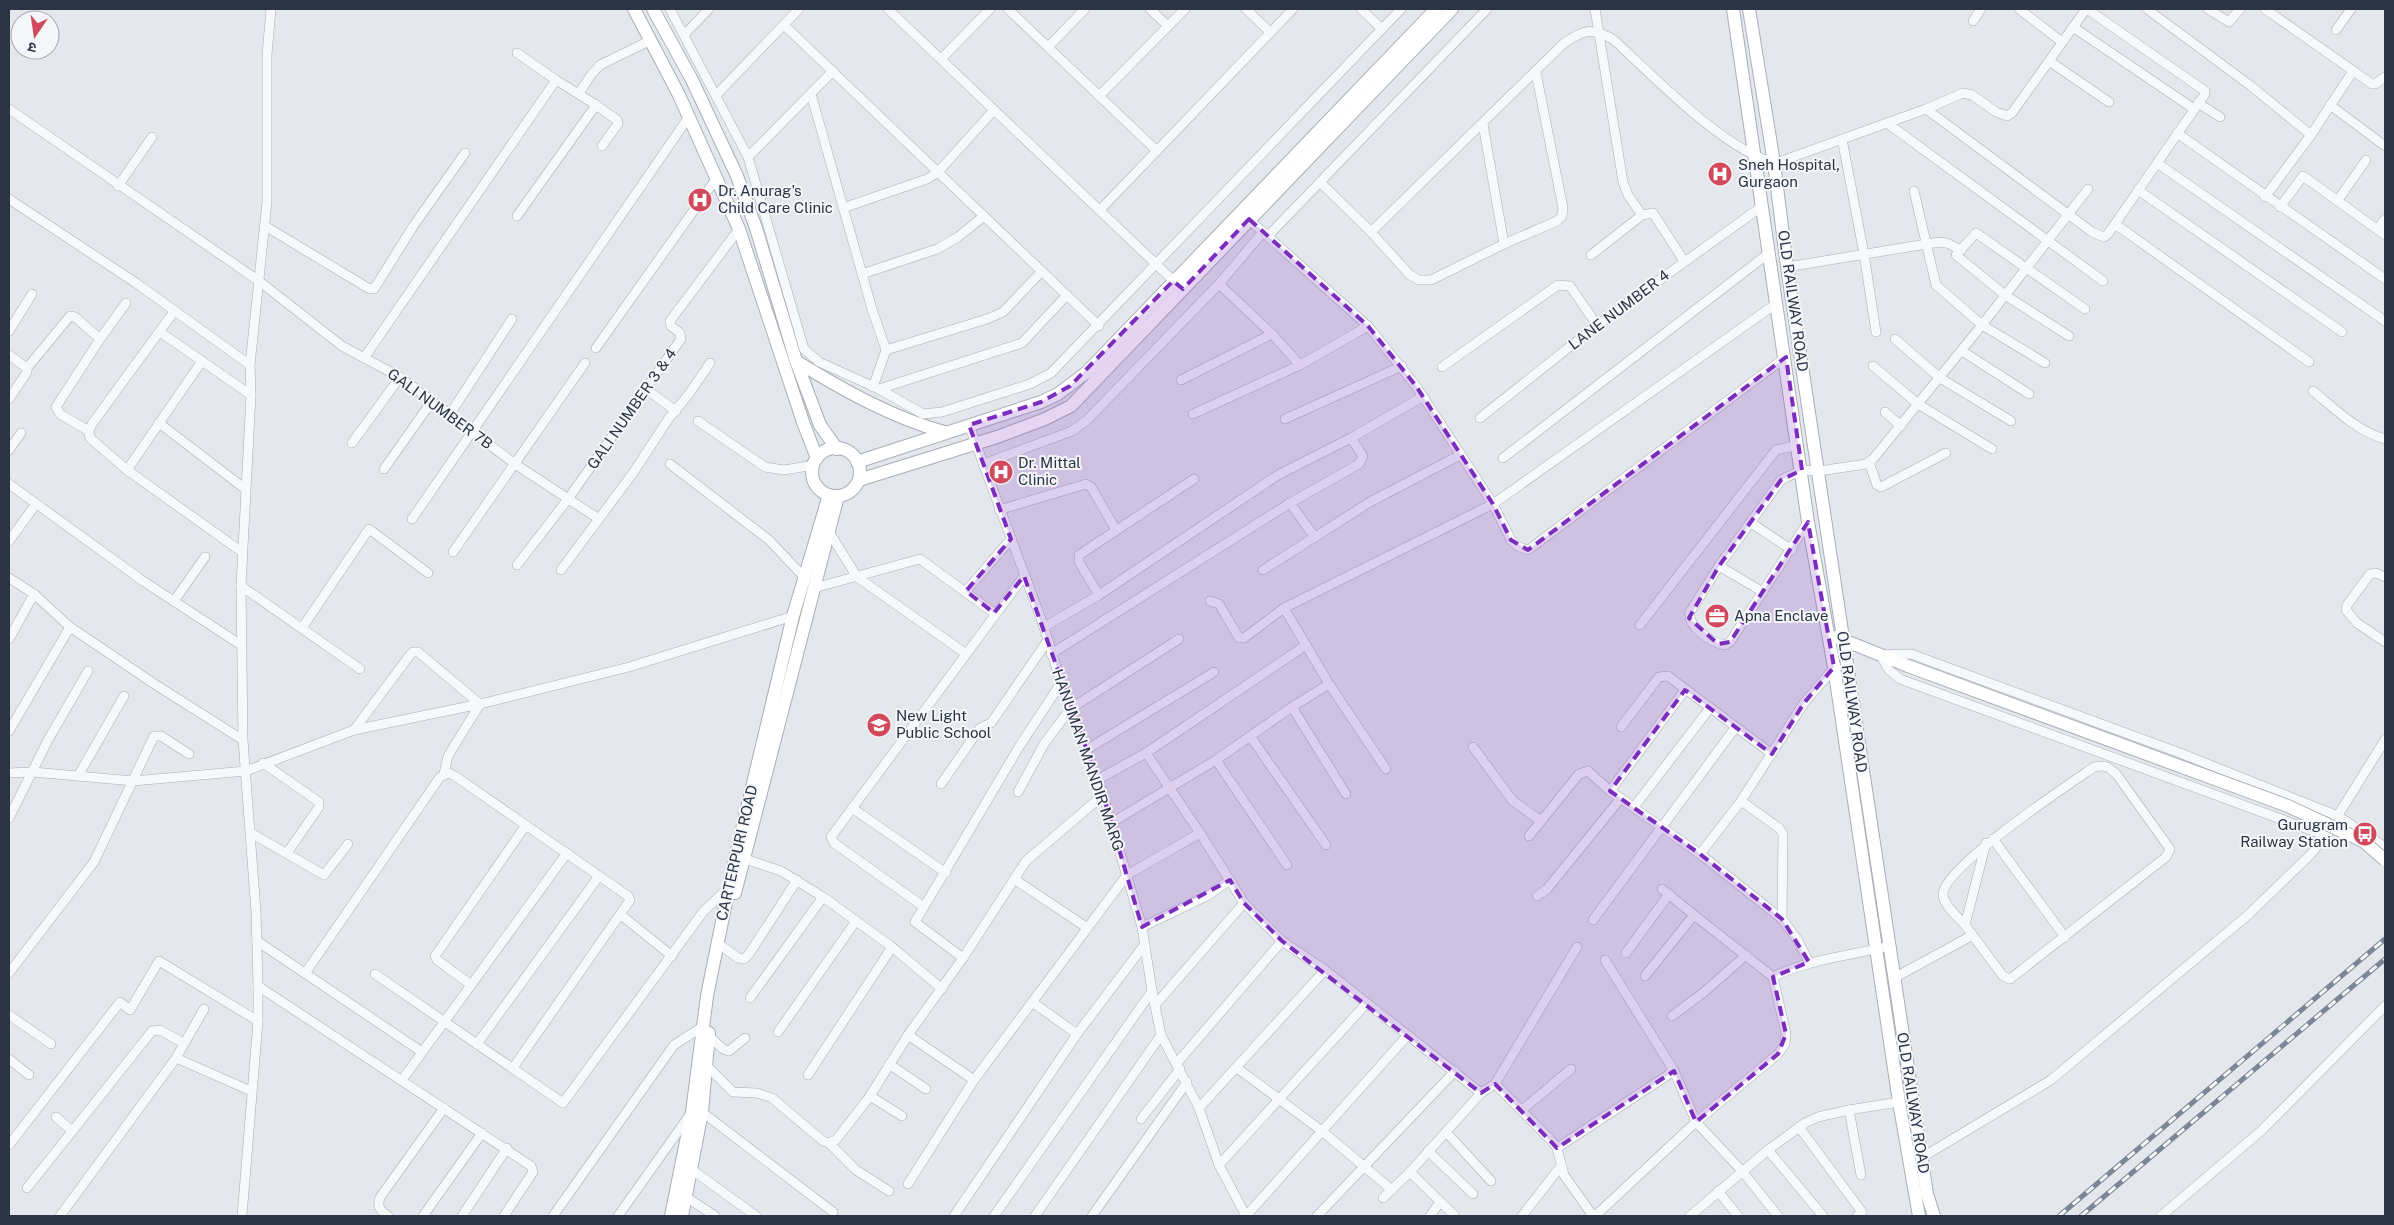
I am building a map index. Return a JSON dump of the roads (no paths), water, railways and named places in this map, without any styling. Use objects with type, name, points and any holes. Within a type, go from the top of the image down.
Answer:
[{"type":"main road","points":[[634,9],[649,41],[679,95],[739,229],[815,462],[812,474],[815,483],[821,490],[833,495],[847,494],[859,480],[860,471],[857,462],[851,454],[837,449],[829,450],[815,462]]},
{"type":"main road","points":[[652,9],[692,80],[738,176],[756,228],[796,361],[820,425],[837,449]]},
{"type":"main road","points":[[859,480],[975,444],[1045,419],[1070,406],[1178,285],[1436,9]]},
{"type":"main road","points":[[1244,215],[1452,9]]},
{"type":"main road","name":"OLD RAILWAY ROAD","points":[[1733,9],[1761,207],[1786,357],[1808,522],[1882,948],[1894,978],[1927,1194],[1934,1216]]},
{"type":"main road","name":"OLD RAILWAY ROAD","points":[[1749,9],[1774,163],[1787,267],[1846,660],[1882,948],[1898,1102],[1919,1216]]},
{"type":"main road","points":[[857,462],[944,432],[1041,402],[1064,390],[1087,372],[1178,285]]},
{"type":"main road","points":[[796,361],[843,389],[895,415],[944,432]]},
{"type":"main road","name":"CARTERPURI ROAD","points":[[671,1216],[686,1168],[708,1067],[706,1031],[729,915],[745,859],[768,758],[784,709],[829,532],[833,495]]},
{"type":"main road","name":"CARTERPURI ROAD","points":[[699,1108],[706,1031],[729,887],[804,577],[833,495]]},
{"type":"main road","points":[[1827,634],[1908,666],[2288,806],[2363,840],[2385,860]]},
{"type":"main road","name":"CARTERPURI ROAD","points":[[682,1216],[686,1197],[686,1168]]},
{"type":"street","points":[[242,1216],[258,1021],[258,986],[251,834],[244,740],[241,586],[244,488],[251,395],[250,365],[267,202],[267,54],[271,9]]},
{"type":"street","points":[[670,9],[748,157],[801,344],[808,354],[819,362],[876,388],[923,414],[942,412],[1043,378],[1051,373],[1099,326],[1401,9]]},
{"type":"street","points":[[684,35],[708,9]]},
{"type":"street","points":[[716,95],[799,9]]},
{"type":"street","points":[[888,9],[1178,285]]},
{"type":"street","points":[[941,59],[990,9]]},
{"type":"street","points":[[1008,9],[1157,151]]},
{"type":"street","points":[[1048,47],[1085,9]]},
{"type":"street","points":[[1150,9],[1168,26]]},
{"type":"street","points":[[1099,96],[1185,9]]},
{"type":"street","points":[[1246,9],[1270,32]]},
{"type":"street","points":[[1100,210],[1293,9]]},
{"type":"street","points":[[1361,9],[1382,29]]},
{"type":"street","points":[[983,464],[1072,431],[1080,426],[1219,284],[1265,234],[1320,182],[1487,9]]},
{"type":"street","points":[[1595,9],[1624,182],[1628,195],[1642,215]]},
{"type":"street","points":[[1973,21],[1981,9]]},
{"type":"street","points":[[2019,9],[2062,42]]},
{"type":"street","points":[[1370,232],[1572,38],[1584,32],[1599,31],[1614,40],[1718,132],[1755,155],[1774,163],[1926,109],[1963,93],[1972,95],[1996,112],[2007,116],[2012,113],[2086,9],[2202,88],[2204,94],[2115,224],[2104,237],[2098,236],[1926,109]]},
{"type":"street","points":[[2147,9],[2251,86],[2311,135]]},
{"type":"street","points":[[2208,9],[2228,22],[2240,9]]},
{"type":"street","points":[[2265,9],[2372,84],[2385,77]]},
{"type":"street","points":[[2336,30],[2352,9]]},
{"type":"street","points":[[784,25],[1099,326]]},
{"type":"street","points":[[2073,27],[2196,106],[2220,117]]},
{"type":"street","points":[[579,93],[600,65],[649,41]]},
{"type":"street","points":[[517,53],[617,120],[618,124],[602,146]]},
{"type":"street","points":[[2048,61],[2109,102]]},
{"type":"street","points":[[748,157],[833,71]]},
{"type":"street","points":[[2265,197],[2311,135],[2353,71]]},
{"type":"street","points":[[1320,182],[1410,275],[1419,280],[1431,280],[1504,244],[1557,221],[1562,216],[1563,208],[1536,73]]},
{"type":"street","points":[[364,358],[556,80]]},
{"type":"street","points":[[811,94],[862,274],[886,350],[876,388]]},
{"type":"street","points":[[516,216],[596,105]]},
{"type":"street","points":[[2330,106],[2385,146]]},
{"type":"street","name":"GALI NUMBER 7B","points":[[9,109],[118,186],[259,281],[342,346],[400,377],[515,464],[599,519]]},
{"type":"street","points":[[843,208],[916,184],[938,172],[994,110]]},
{"type":"street","points":[[412,520],[688,118]]},
{"type":"street","points":[[1887,123],[2103,281]]},
{"type":"street","points":[[1483,124],[1504,244]]},
{"type":"street","points":[[2177,133],[2265,197],[2385,279]]},
{"type":"street","points":[[118,186],[152,137]]},
{"type":"street","points":[[1842,139],[1864,254],[1876,332]]},
{"type":"street","points":[[265,226],[368,288],[374,289],[414,225],[465,153]]},
{"type":"street","points":[[2338,200],[2366,160]]},
{"type":"street","points":[[2156,163],[2385,321]]},
{"type":"street","points":[[2280,207],[2303,176],[2382,232],[2385,219]]},
{"type":"street","points":[[596,348],[716,179]]},
{"type":"street","points":[[1808,522],[1792,550],[1730,642],[1724,645],[1718,644],[1691,624],[1690,612],[1719,566],[1781,480],[1802,470],[1819,471],[1869,462],[1962,351],[2088,188]]},
{"type":"street","points":[[2138,190],[2342,332]]},
{"type":"street","points":[[1914,191],[1928,244],[1933,278],[1936,285],[1982,325],[2045,363]]},
{"type":"street","points":[[9,199],[136,283],[250,365]]},
{"type":"street","name":"LANE NUMBER 4","points":[[1480,418],[1597,326],[1684,261],[1761,207]]},
{"type":"street","points":[[1591,255],[1642,215],[1653,214],[1684,261]]},
{"type":"street","points":[[1244,215],[1368,326],[1402,366],[1493,504],[1511,540],[1519,547],[1528,550],[1786,357]]},
{"type":"street","points":[[862,274],[937,249],[958,237],[984,216]]},
{"type":"street","points":[[2115,224],[2309,362]]},
{"type":"street","name":"GALI NUMBER 3 & 4","points":[[517,565],[568,499],[647,390],[681,339],[680,333],[671,326],[670,321],[739,229]]},
{"type":"street","points":[[2069,336],[2005,294],[1956,255],[1976,233],[2085,309]]},
{"type":"street","points":[[1787,267],[1943,242],[1961,250]]},
{"type":"street","points":[[1504,458],[1769,253]]},
{"type":"street","points":[[886,350],[1003,312],[1042,271]]},
{"type":"street","points":[[1219,284],[1272,334],[1300,365]]},
{"type":"street","points":[[1442,367],[1558,285],[1570,286],[1597,326]]},
{"type":"street","points":[[9,331],[32,294]]},
{"type":"street","points":[[876,388],[1022,343],[1067,295]]},
{"type":"street","points":[[89,431],[60,414],[56,407],[100,338],[126,303]]},
{"type":"street","points":[[1210,601],[1219,604],[1240,639],[1284,608],[1493,504],[1777,303]]},
{"type":"street","points":[[173,313],[89,431],[90,438],[95,445],[127,470],[242,552]]},
{"type":"street","points":[[9,399],[27,372],[27,368],[70,316],[75,317],[100,338]]},
{"type":"street","points":[[450,414],[512,319]]},
{"type":"street","points":[[1193,414],[1300,365],[1368,326]]},
{"type":"street","points":[[160,332],[251,395]]},
{"type":"street","points":[[1181,380],[1272,334]]},
{"type":"street","points":[[1895,339],[1940,378],[2011,421]]},
{"type":"street","points":[[1962,351],[2029,394]]},
{"type":"street","points":[[9,356],[27,368]]},
{"type":"street","points":[[127,470],[202,361]]},
{"type":"street","points":[[453,552],[585,363]]},
{"type":"street","points":[[562,570],[710,363]]},
{"type":"street","points":[[1285,419],[1402,366]]},
{"type":"street","points":[[1873,366],[1918,404],[1992,449]]},
{"type":"street","points":[[352,443],[400,377]]},
{"type":"street","points":[[647,390],[676,410]]},
{"type":"street","points":[[2314,391],[2354,425],[2374,436],[2385,439]]},
{"type":"street","points":[[1044,627],[1099,595],[1278,474],[1351,438],[1422,397]]},
{"type":"street","points":[[384,470],[432,401]]},
{"type":"street","points":[[1885,412],[1900,426]]},
{"type":"street","points":[[698,421],[765,467],[784,470],[815,462]]},
{"type":"street","points":[[159,423],[244,488]]},
{"type":"street","name":"HANUMAN MANDIR MARG","points":[[969,425],[1044,627],[1070,709],[1103,795],[1142,927],[1161,1035],[1179,1066],[1199,1108],[1219,1165],[1243,1214]]},
{"type":"street","points":[[9,450],[21,434]]},
{"type":"street","points":[[1051,654],[1290,503],[1361,463],[1363,456],[1351,438]]},
{"type":"street","points":[[1640,625],[1776,450],[1798,445]]},
{"type":"street","points":[[1869,462],[1877,485],[1881,487],[1946,453]]},
{"type":"street","points":[[1263,570],[1370,502],[1460,456]]},
{"type":"street","points":[[670,464],[769,540],[804,577]]},
{"type":"street","points":[[1099,595],[1079,562],[1078,557],[1194,479]]},
{"type":"street","points":[[9,484],[174,601],[242,644]]},
{"type":"street","points":[[999,510],[1086,484],[1091,487],[1116,530]]},
{"type":"street","points":[[1290,503],[1314,536]]},
{"type":"street","points":[[9,542],[36,504]]},
{"type":"street","points":[[1751,523],[1792,550]]},
{"type":"street","points":[[302,628],[369,529],[428,573]]},
{"type":"street","points":[[829,532],[857,578],[965,653]]},
{"type":"street","points":[[966,591],[1011,539]]},
{"type":"street","points":[[174,601],[205,557]]},
{"type":"street","points":[[814,588],[857,578],[920,559],[994,613]]},
{"type":"street","points":[[1719,566],[1763,592]]},
{"type":"street","points":[[2385,577],[2376,572],[2370,574],[2347,605],[2346,610],[2357,623],[2385,642]]},
{"type":"street","points":[[924,907],[834,843],[831,837],[994,613],[1024,576]]},
{"type":"street","points":[[9,578],[34,594],[70,627],[156,685],[244,740]]},
{"type":"street","points":[[241,586],[360,669]]},
{"type":"street","points":[[9,639],[34,594]]},
{"type":"street","points":[[1284,608],[1329,684],[1386,769]]},
{"type":"street","points":[[9,774],[33,772],[133,781],[246,771],[354,730],[480,704],[629,667],[794,616]]},
{"type":"street","points":[[9,731],[70,627]]},
{"type":"street","points":[[1018,792],[1044,744],[1070,709],[1179,639]]},
{"type":"street","points":[[942,784],[980,728],[991,723],[1048,640]]},
{"type":"street","points":[[1097,780],[1146,753],[1306,645]]},
{"type":"street","points":[[354,730],[413,652],[418,652],[480,704]]},
{"type":"street","points":[[2327,836],[1900,678],[1889,670],[1880,655],[1911,654],[2171,749],[2338,816],[2385,847]]},
{"type":"street","points":[[1700,854],[1741,802],[1804,703],[1834,667],[1846,660]]},
{"type":"street","points":[[9,818],[48,740],[88,671]]},
{"type":"street","points":[[1086,750],[1214,672]]},
{"type":"street","points":[[1621,726],[1659,677],[1668,676],[1772,754]]},
{"type":"street","points":[[963,958],[915,922],[946,873],[1019,747],[1061,683]]},
{"type":"street","points":[[1111,823],[1216,760],[1292,707],[1329,684]]},
{"type":"street","points":[[1610,791],[1685,690]]},
{"type":"street","points":[[78,776],[124,696]]},
{"type":"street","points":[[306,972],[444,774],[448,756],[480,704]]},
{"type":"street","points":[[1292,707],[1346,794]]},
{"type":"street","points":[[1634,807],[1710,708]]},
{"type":"street","points":[[1593,920],[1735,728]]},
{"type":"street","points":[[9,973],[94,862],[154,736],[161,736],[189,754]]},
{"type":"street","points":[[1250,736],[1326,845]]},
{"type":"street","points":[[1921,1158],[2051,1080],[2248,915],[2327,836],[2385,740]]},
{"type":"street","points":[[1473,746],[1513,801],[1541,821]]},
{"type":"street","points":[[1146,753],[1244,903],[1282,941],[1325,970],[1366,1004],[1481,1092]]},
{"type":"street","points":[[1216,760],[1288,865]]},
{"type":"street","points":[[264,764],[319,802],[319,807],[287,853]]},
{"type":"street","points":[[2102,765],[2118,774],[2170,849],[2166,857],[2012,978],[2007,979],[1964,925],[1945,901],[1945,888],[1990,841],[2094,767],[2102,765]]},
{"type":"street","points":[[1529,836],[1583,772],[1593,775],[1610,791],[1700,854],[1782,919],[1809,962]]},
{"type":"street","points":[[444,774],[455,776],[628,896],[630,900],[513,1068]]},
{"type":"street","points":[[829,1143],[841,1135],[870,1096],[908,1035],[942,989],[1026,861],[1103,795]]},
{"type":"street","points":[[1537,896],[1548,889],[1621,798]]},
{"type":"street","points":[[1741,802],[1779,828],[1783,834],[1782,919]]},
{"type":"street","points":[[852,808],[946,873]]},
{"type":"street","points":[[470,984],[437,960],[436,954],[526,825]]},
{"type":"street","points":[[908,1184],[974,1080],[1086,927],[1127,875],[1200,833]]},
{"type":"street","points":[[251,834],[324,876],[348,844]]},
{"type":"street","points":[[1964,925],[1990,841]]},
{"type":"street","points":[[1990,841],[2065,937]]},
{"type":"street","points":[[402,1080],[442,1022],[567,854]]},
{"type":"street","points":[[745,859],[781,871],[823,897],[892,947],[942,989]]},
{"type":"street","points":[[477,1044],[599,876]]},
{"type":"street","points":[[1014,879],[1086,927]]},
{"type":"street","points":[[723,947],[738,958],[744,959],[797,880]]},
{"type":"street","points":[[1142,927],[1207,896],[1230,880]]},
{"type":"street","points":[[375,974],[561,1103],[565,1102],[703,912],[729,887]]},
{"type":"street","points":[[1495,1084],[1549,1138],[1556,1148],[1564,1175],[1594,1216],[1696,1122],[1778,1054],[1785,1044],[1786,1034],[1773,978],[1666,891],[1626,953]]},
{"type":"street","points":[[750,998],[823,897]]},
{"type":"street","points":[[1155,1005],[1244,903]]},
{"type":"street","points":[[621,915],[672,956]]},
{"type":"street","points":[[1646,976],[1694,915]]},
{"type":"street","points":[[778,1032],[856,921]]},
{"type":"street","points":[[1894,978],[1971,936]]},
{"type":"street","points":[[257,941],[306,972],[422,1052]]},
{"type":"street","points":[[1141,1119],[1179,1066],[1282,941]]},
{"type":"street","points":[[954,1216],[1077,1034],[1145,944]]},
{"type":"street","points":[[808,1075],[892,947]]},
{"type":"street","points":[[1383,1198],[1410,1172],[1481,1092],[1495,1084],[1576,947]]},
{"type":"street","points":[[1773,978],[1794,966],[1882,948]]},
{"type":"street","points":[[1672,1016],[1746,955]]},
{"type":"street","points":[[1605,960],[1674,1071],[1696,1122],[1742,1171],[1778,1216]]},
{"type":"street","points":[[9,1145],[120,1002],[130,1010],[159,961],[258,1021]]},
{"type":"street","points":[[1199,1108],[1325,970]]},
{"type":"street","points":[[258,986],[507,1148],[533,1169],[504,1216]]},
{"type":"street","points":[[994,1216],[1152,992]]},
{"type":"street","points":[[1032,1002],[1077,1034]]},
{"type":"street","points":[[1219,1165],[1366,1004]]},
{"type":"street","points":[[2161,1216],[2261,1131],[2385,1006]]},
{"type":"street","points":[[60,1216],[176,1058],[204,1008]]},
{"type":"street","points":[[9,1015],[51,1044]]},
{"type":"street","points":[[27,1188],[152,1031],[160,1030],[183,1043]]},
{"type":"street","points":[[552,1216],[674,1045],[706,1031],[723,1049],[729,1051],[744,1038]]},
{"type":"street","points":[[908,1035],[974,1080]]},
{"type":"street","points":[[1035,1216],[1161,1035]]},
{"type":"street","points":[[1243,1214],[1322,1131],[1407,1036]]},
{"type":"street","points":[[9,1058],[29,1075]]},
{"type":"street","points":[[176,1058],[251,1091]]},
{"type":"street","points":[[889,1064],[926,1089]]},
{"type":"street","points":[[708,1067],[733,1092],[765,1094],[829,1143],[856,1170],[890,1191]]},
{"type":"street","points":[[1237,1068],[1280,1098],[1322,1131],[1392,1190]]},
{"type":"street","points":[[1522,1110],[1571,1069]]},
{"type":"street","points":[[1318,1216],[1455,1071]]},
{"type":"street","points":[[1556,1148],[1674,1071]]},
{"type":"street","points":[[1092,1216],[1186,1082]]},
{"type":"street","points":[[870,1096],[902,1116]]},
{"type":"street","points":[[1690,1216],[1742,1171],[1799,1127],[1818,1117],[1898,1102]]},
{"type":"street","points":[[388,1216],[380,1209],[378,1202],[381,1196],[444,1108]]},
{"type":"street","points":[[618,1216],[699,1108],[833,1212]]},
{"type":"street","points":[[1849,1110],[1861,1175]]},
{"type":"street","points":[[56,1117],[72,1131]]},
{"type":"street","points":[[1799,1127],[1862,1212],[1857,1216]]},
{"type":"street","points":[[1446,1132],[1491,1181]]},
{"type":"street","points":[[423,1216],[482,1133]]},
{"type":"street","points":[[462,1216],[507,1148]]},
{"type":"street","points":[[1768,1150],[1823,1216]]},
{"type":"street","points":[[1428,1152],[1473,1194]]},
{"type":"street","points":[[1522,1216],[1561,1166]]},
{"type":"street","points":[[686,1168],[756,1216]]},
{"type":"street","points":[[1410,1172],[1454,1216]]},
{"type":"street","points":[[1718,1191],[1738,1216]]},
{"type":"street","points":[[686,1197],[714,1216]]},
{"type":"street","points":[[1430,1216],[1440,1202]]},
{"type":"railway","points":[[2059,1216],[2385,939]]},
{"type":"railway","points":[[2081,1216],[2385,959]]},
{"type":"place","name":"Sneh Hospital, Gurgaon","points":[[1720,174]]},
{"type":"place","name":"Dr. Anurag's Child Care Clinic","points":[[700,200]]},
{"type":"place","name":"Dr. Mittal Clinic","points":[[1001,472]]},
{"type":"place","name":"Apna Enclave","points":[[1717,616]]},
{"type":"place","name":"New Light Public School","points":[[879,725]]},
{"type":"place","name":"Gurugram Railway Station","points":[[2365,834]]}]
